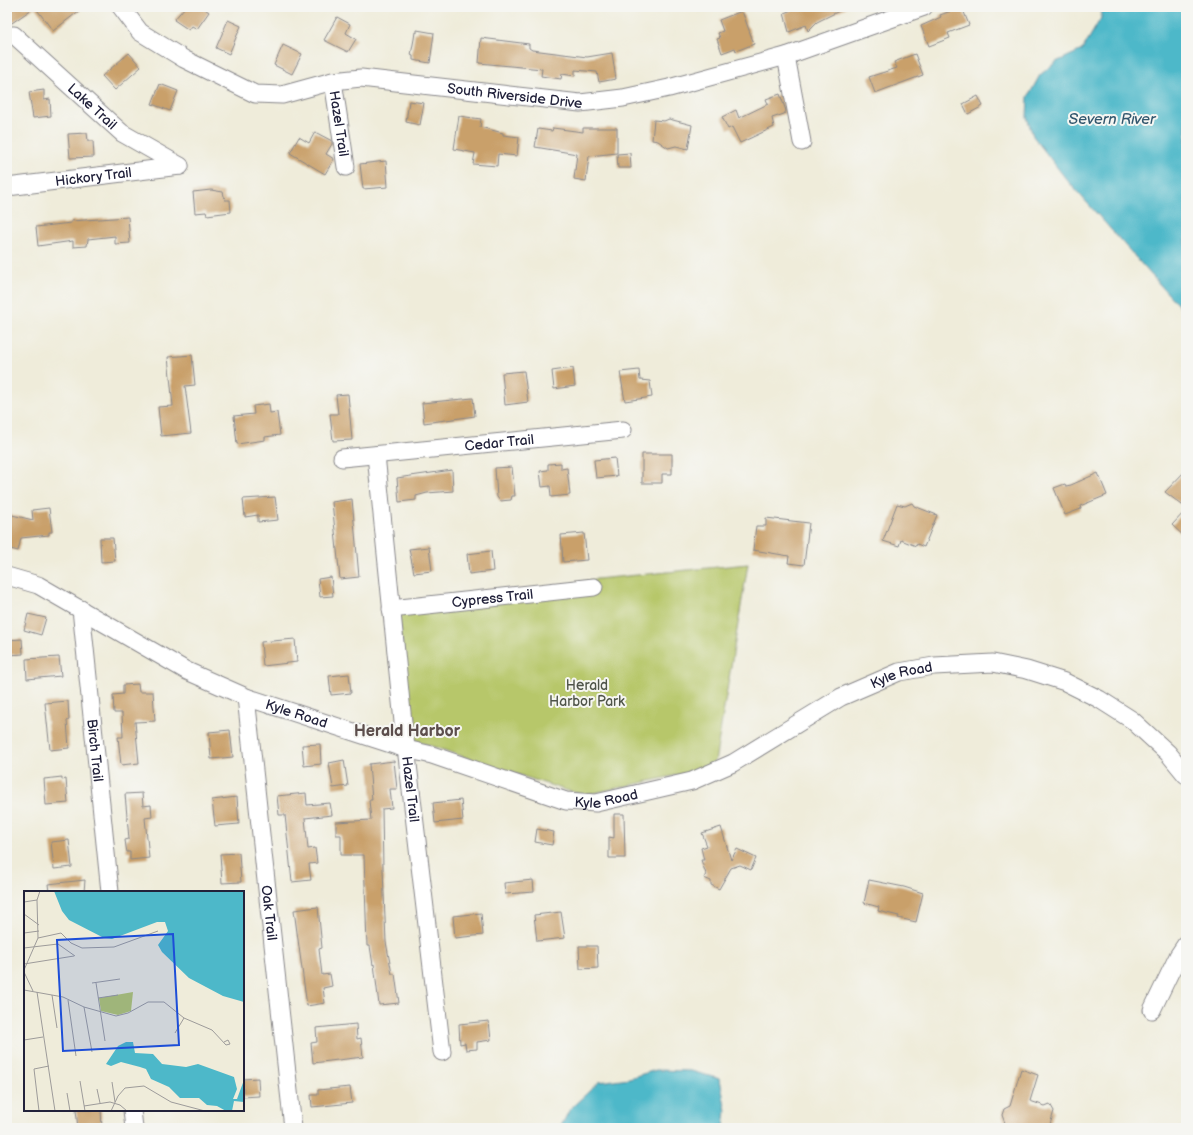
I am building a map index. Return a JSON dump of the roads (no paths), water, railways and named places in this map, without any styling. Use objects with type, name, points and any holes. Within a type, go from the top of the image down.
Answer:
[{"type":"street","name":"South Riverside Drive","points":[[121,7],[140,32],[184,60],[255,94],[282,95],[333,80],[361,78],[580,103],[623,98],[669,88],[786,56],[924,7]]},
{"type":"street","name":"Lake Trail","points":[[10,35],[122,133],[180,166]]},
{"type":"street","points":[[786,56],[802,142]]},
{"type":"street","name":"Hazel Trail","points":[[333,80],[346,167]]},
{"type":"street","name":"Hickory Trail","points":[[7,187],[180,166]]},
{"type":"street","name":"Cedar Trail","points":[[342,458],[623,430]]},
{"type":"street","name":"Hazel Trail","points":[[376,455],[406,749],[442,1052]]},
{"type":"street","name":"Kyle Road","points":[[7,576],[38,585],[82,609],[139,644],[187,670],[246,696],[406,749],[432,755],[566,802],[596,803],[692,781],[733,763],[841,697],[899,672],[934,666],[993,663],[1027,670],[1065,682],[1099,699],[1132,720],[1168,753],[1186,775]]},
{"type":"street","name":"Cypress Trail","points":[[391,609],[594,587]]},
{"type":"street","name":"Birch Trail","points":[[82,609],[110,891]]},
{"type":"street","name":"Oak Trail","points":[[246,696],[292,1128]]},
{"type":"street","points":[[1152,1010],[1178,956],[1186,944]]},
{"type":"street","points":[[132,1111],[134,1128]]},
{"type":"water","name":"Severn River","points":[[1101,7],[1186,7],[1186,314],[1066,179],[1033,136],[1027,117],[1028,97],[1040,75],[1056,62],[1082,50],[1101,18]]},
{"type":"water","points":[[656,1070],[691,1071],[720,1079],[726,1111],[724,1128],[560,1128],[570,1109],[599,1082],[629,1078]]},
{"type":"district","name":"Herald Harbor","points":[[407,730]]},
{"type":"park label","name":"Herald Harbor Park","points":[[587,694]]}]
